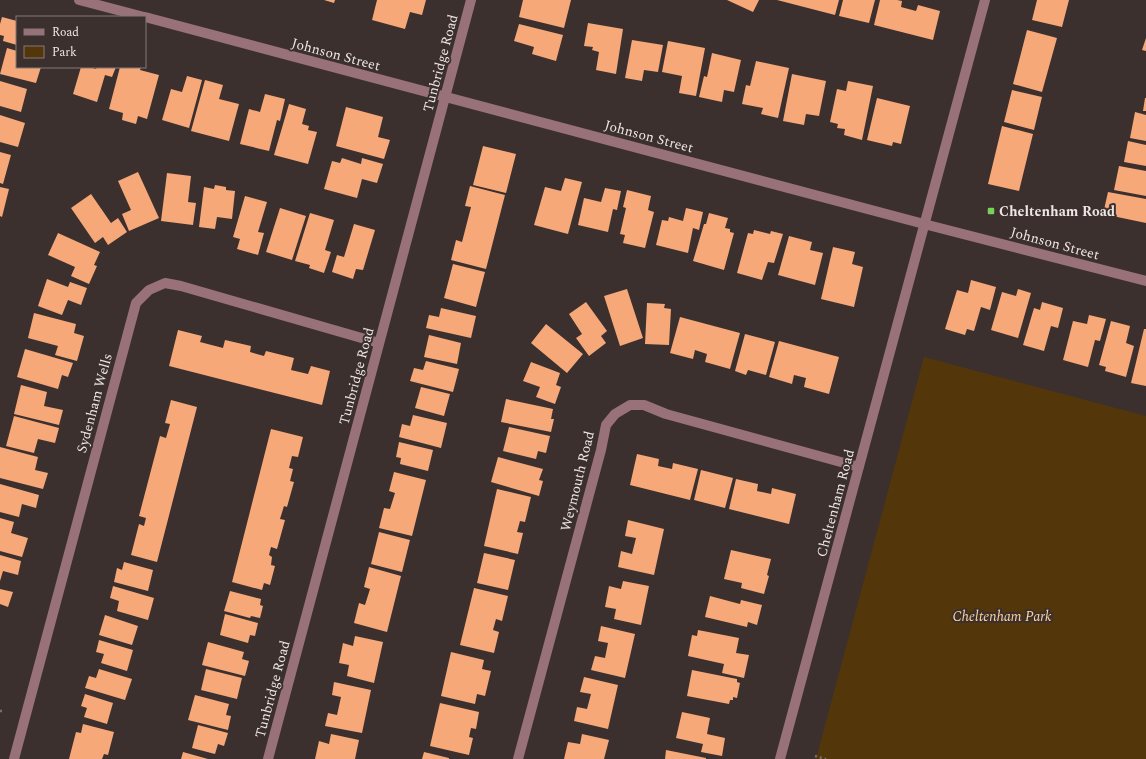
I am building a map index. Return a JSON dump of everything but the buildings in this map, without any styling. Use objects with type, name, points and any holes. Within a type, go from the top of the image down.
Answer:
[{"type":"street","name":"Johnson Street","points":[[79,0],[140,16]]},
{"type":"street","name":"Tunbridge Road","points":[[268,759],[471,0]]},
{"type":"street","name":"Cheltenham Road","points":[[780,759],[985,0]]},
{"type":"street","name":"Johnson Street","points":[[146,18],[924,224],[1146,281]]},
{"type":"street","name":"Sydenham Wells","points":[[14,759],[136,302],[149,290],[165,283],[181,286],[379,343]]},
{"type":"street","name":"Weymouth Road","points":[[518,759],[601,450],[606,425],[615,414],[630,405],[644,404],[666,414],[859,467]]},
{"type":"path","points":[[814,756],[826,759]]},
{"type":"green space","name":"Cheltenham Park","points":[[924,357],[1146,416],[1146,759],[816,759]]},
{"type":"place","name":"Cheltenham Road","points":[[991,211]]}]
